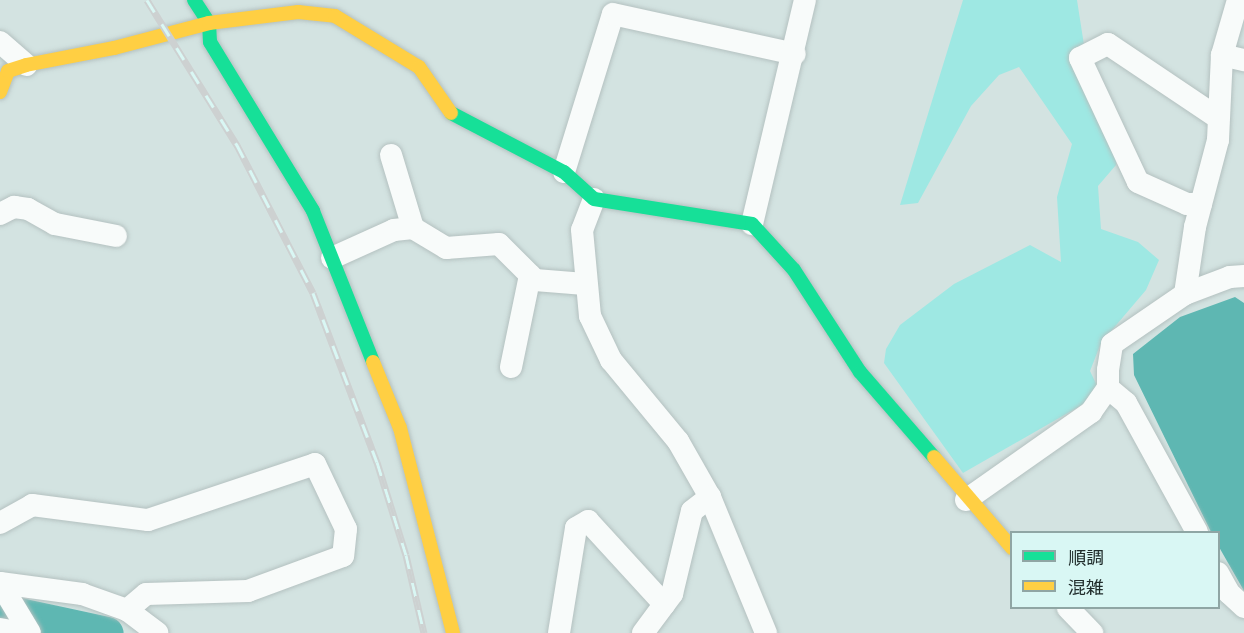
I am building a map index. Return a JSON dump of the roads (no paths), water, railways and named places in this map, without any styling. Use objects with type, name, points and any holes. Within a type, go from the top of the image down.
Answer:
[{"type":"street","points":[[194,0],[209,23],[210,42],[313,211],[400,428],[453,633]]},
{"type":"street","points":[[752,224],[795,54],[805,0]]},
{"type":"street","points":[[1185,294],[1201,204],[1218,140],[1218,118],[1233,57],[1238,0]]},
{"type":"street","points":[[0,92],[8,71],[26,65],[114,48],[209,23],[297,6],[335,16],[395,49],[418,67],[441,104],[456,118],[564,172],[594,199],[752,224],[794,270],[860,372],[966,500],[1010,547]]},
{"type":"street","points":[[564,172],[613,14],[795,54]]},
{"type":"street","points":[[0,42],[26,65]]},
{"type":"street","points":[[1201,204],[1187,204],[1137,182],[1080,58],[1108,44],[1218,118]]},
{"type":"street","points":[[391,155],[413,228]]},
{"type":"street","points":[[594,199],[582,230],[585,284],[590,316],[611,360],[678,441],[710,497],[766,633]]},
{"type":"street","points":[[0,214],[14,207],[28,209],[55,224],[116,236]]},
{"type":"street","points":[[332,258],[394,230],[413,228],[446,248],[499,244],[535,280],[585,284]]},
{"type":"street","points":[[511,367],[530,275]]},
{"type":"street","points":[[966,500],[1091,412],[1108,388],[1112,344],[1185,294],[1230,277],[1244,276]]},
{"type":"street","points":[[1108,388],[1126,403],[1196,531]]},
{"type":"street","points":[[0,523],[32,505],[148,520],[315,464],[346,529],[343,556],[248,591],[146,594],[127,610]]},
{"type":"street","points":[[643,633],[672,594],[692,511],[710,497]]},
{"type":"street","points":[[559,633],[576,528],[588,521],[664,604]]},
{"type":"street","points":[[1220,577],[1229,593],[1244,607]]},
{"type":"street","points":[[2,587],[82,594],[127,610],[157,633]]},
{"type":"street","points":[[2,587],[30,633]]},
{"type":"street","points":[[1069,609],[1092,633]]},
{"type":"street","points":[[0,629],[23,633]]},
{"type":"waterway","points":[[0,610],[107,633]]},
{"type":"railway","points":[[147,0],[237,145],[313,293],[377,462],[406,555],[424,633]]}]
